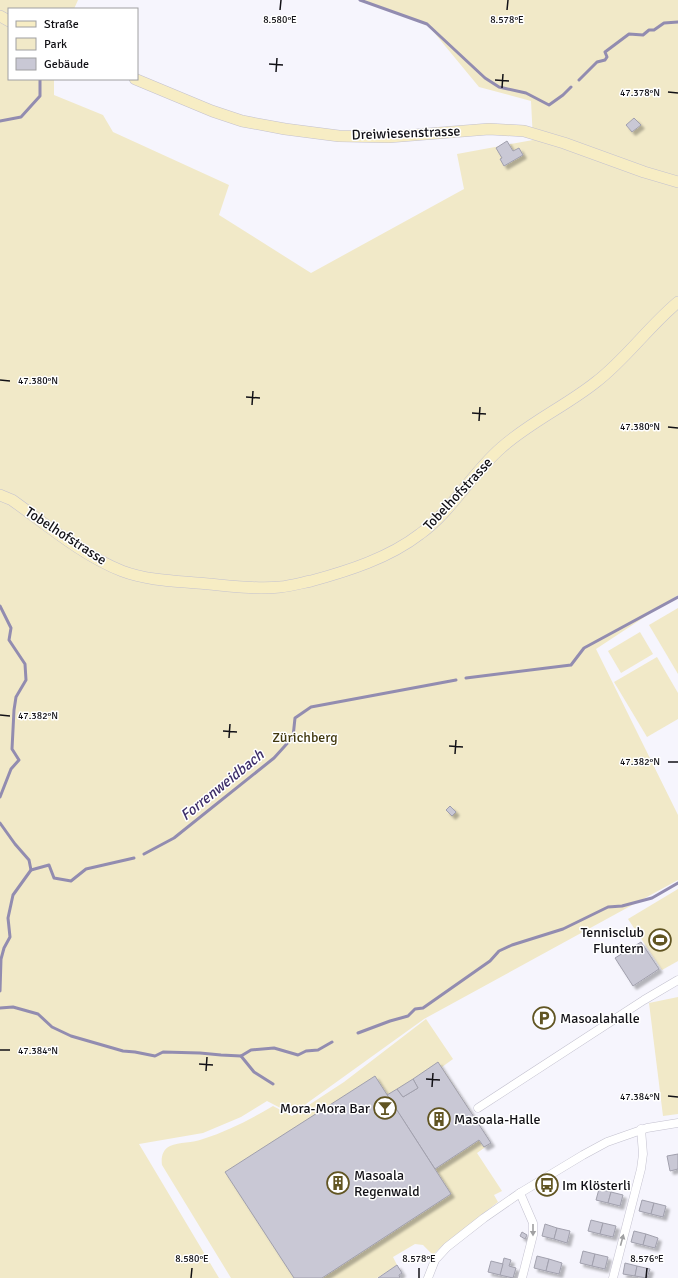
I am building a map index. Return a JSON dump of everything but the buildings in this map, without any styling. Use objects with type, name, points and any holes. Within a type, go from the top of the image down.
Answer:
[{"type":"main road","name":"Dreiwiesenstrasse","points":[[137,80],[212,111],[242,121],[285,129],[339,136],[389,137],[489,130],[524,131],[678,182]]},
{"type":"main road","name":"Tobelhofstrasse","points":[[0,495],[12,500],[83,550],[107,564],[136,576],[165,580],[262,588],[281,587],[321,578],[350,569],[382,556],[419,535],[436,521],[502,447],[595,383],[618,363],[652,326],[678,302]]},
{"type":"street","points":[[478,1108],[644,1000],[678,980]]},
{"type":"street","points":[[428,1278],[435,1260],[447,1247],[484,1218],[520,1193],[607,1142],[641,1130],[678,1123]]},
{"type":"street","points":[[612,1278],[641,1169],[643,1154],[641,1130]]},
{"type":"street","points":[[520,1193],[533,1223],[533,1235],[522,1278]]},
{"type":"green space","name":"Zürichberg","points":[[0,0],[78,0],[74,8],[8,8],[8,80],[54,80],[54,95],[103,115],[113,132],[229,185],[219,215],[311,273],[464,189],[457,154],[533,140],[531,101],[479,87],[427,24],[360,0],[678,0],[678,595],[596,649],[678,815],[678,880],[424,1019],[292,1114],[267,1101],[241,1117],[203,1133],[139,1144],[219,1278],[0,1278]]},
{"type":"green space","points":[[678,608],[678,674],[649,625]]},
{"type":"green space","points":[[640,632],[653,654],[621,673],[608,651]]},
{"type":"green space","points":[[657,657],[678,693],[678,719],[647,737],[614,682]]},
{"type":"green space","name":"Tennisclub Fluntern","points":[[678,889],[678,961],[662,970],[628,919]]},
{"type":"green space","points":[[678,997],[678,1114],[663,1116],[649,1003]]},
{"type":"green space","points":[[426,1019],[453,1059],[442,1067],[491,1143],[477,1153],[502,1191],[494,1195],[498,1202],[433,1255],[423,1245],[415,1244],[393,1257],[397,1265],[377,1278],[231,1278],[162,1165],[162,1157],[165,1150],[170,1146],[199,1140],[221,1132],[248,1120],[273,1106],[292,1116],[344,1082]]},
{"type":"waterway","points":[[360,0],[427,24],[485,78],[499,87],[526,93],[549,105],[571,87]]},
{"type":"waterway","points":[[579,80],[597,62],[605,60],[607,57],[605,52],[629,34],[643,35],[649,30],[654,30],[664,23],[678,22]]},
{"type":"waterway","points":[[0,121],[21,117],[40,96],[40,80]]},
{"type":"waterway","name":"Forrenweidbach","points":[[466,678],[571,665],[584,648],[678,597]]},
{"type":"waterway","points":[[0,606],[11,628],[9,640],[25,664],[26,680],[16,697],[14,710],[12,749],[19,760],[11,769],[0,797]]},
{"type":"waterway","name":"Forrenweidbach","points":[[144,854],[174,838],[274,758],[293,737],[295,718],[311,707],[456,680]]},
{"type":"waterway","points":[[0,823],[29,860],[31,870],[13,895],[8,918],[10,937],[4,948],[1,959],[0,991]]},
{"type":"waterway","name":"Forrenweidbach","points":[[31,870],[49,865],[54,878],[71,881],[86,869],[134,858]]},
{"type":"waterway","points":[[358,1033],[408,1016],[415,1009],[423,1008],[490,961],[499,951],[512,945],[563,929],[608,907],[622,906],[652,898],[678,883]]},
{"type":"waterway","points":[[0,1008],[13,1007],[38,1014],[52,1027],[71,1036],[123,1051],[155,1056],[163,1052],[241,1056],[251,1050],[274,1048],[298,1055],[306,1051],[318,1050],[332,1042]]},
{"type":"waterway","points":[[241,1056],[254,1072],[273,1084]]},
{"type":"place","name":"Tennisclub Fluntern","points":[[660,940]]},
{"type":"place","name":"Masoalahalle","points":[[544,1018]]},
{"type":"place","name":"Mora-Mora Bar","points":[[385,1108]]},
{"type":"place","name":"Masoala-Halle","points":[[439,1119]]},
{"type":"place","name":"Masoala Regenwald","points":[[338,1183]]},
{"type":"place","name":"Im Klösterli","points":[[547,1185]]}]
